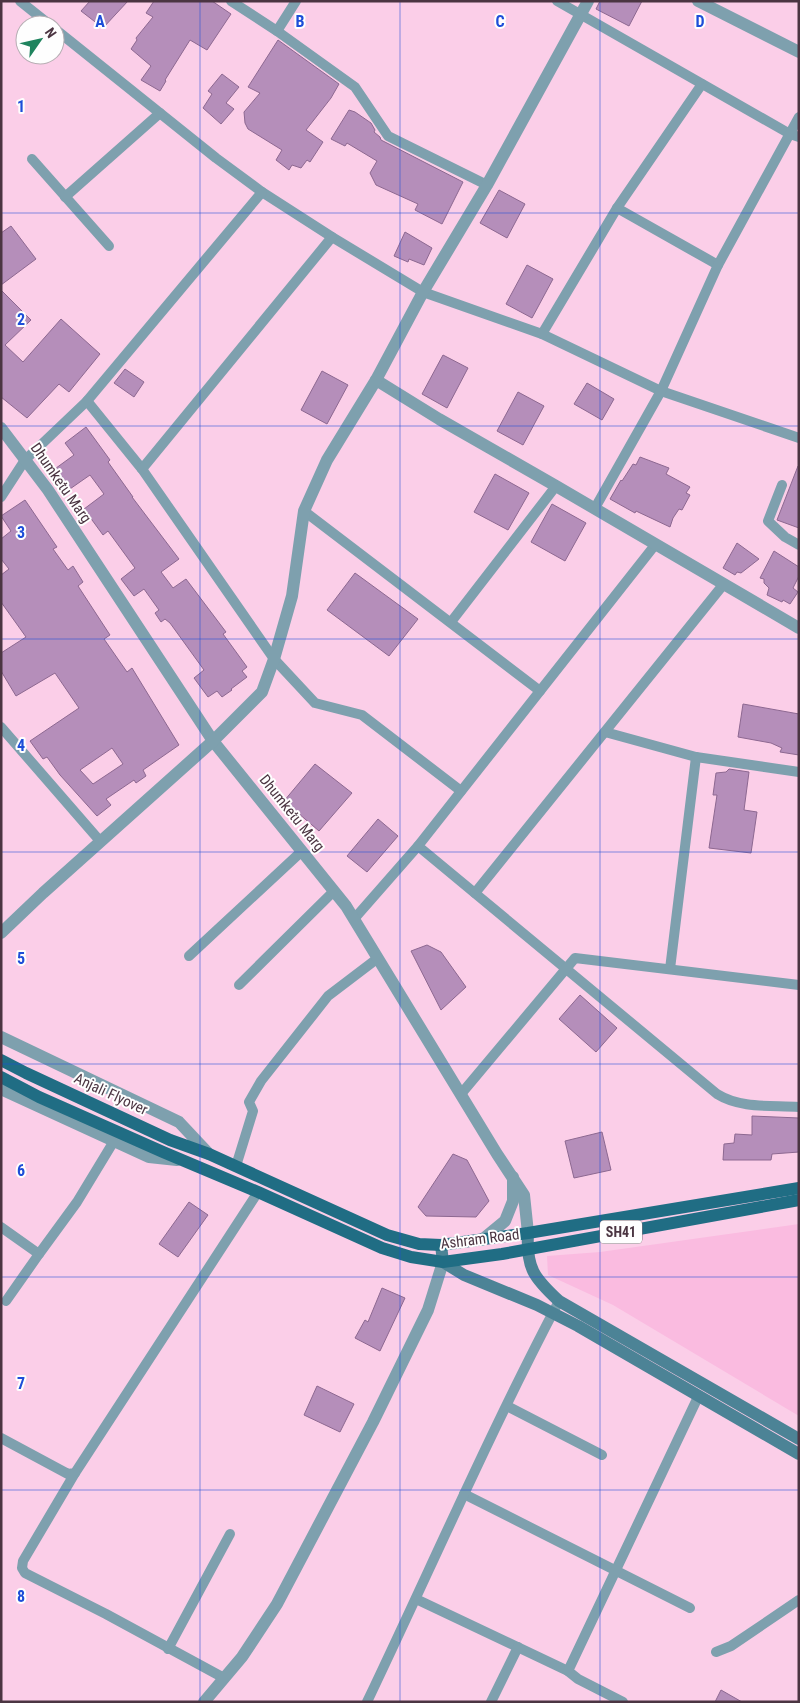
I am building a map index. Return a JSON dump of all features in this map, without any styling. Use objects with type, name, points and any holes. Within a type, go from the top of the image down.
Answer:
[{"type":"main road","name":"Anjali Flyover","points":[[1,1060],[170,1140],[208,1154]]},
{"type":"main road","name":"Anjali Flyover","points":[[1,1077],[40,1097],[180,1160]]},
{"type":"main road","name":"Ashram Road","points":[[208,1154],[387,1235],[419,1244],[441,1245],[482,1240],[799,1188]]},
{"type":"main road","name":"Ashram Road","points":[[180,1160],[258,1192],[382,1248],[411,1257],[443,1262],[527,1250],[799,1200]]},
{"type":"main road","points":[[528,1233],[527,1250],[530,1267],[540,1284],[559,1301],[799,1439]]},
{"type":"main road","points":[[441,1245],[443,1262],[464,1275],[553,1313],[578,1326],[799,1454]]},
{"type":"street","points":[[20,1],[38,15]]},
{"type":"street","points":[[231,1],[277,31],[355,87],[388,136],[487,185]]},
{"type":"street","points":[[277,31],[296,1]]},
{"type":"street","points":[[557,1],[794,135]]},
{"type":"street","points":[[1,933],[100,841],[213,741],[262,692],[274,659],[292,596],[304,511],[327,460],[376,380],[423,292],[487,185],[588,1]]},
{"type":"street","points":[[698,1],[799,52]]},
{"type":"street","points":[[65,37],[216,158],[262,192],[423,292],[542,334],[661,391],[799,438]]},
{"type":"street","points":[[542,334],[617,208],[702,84]]},
{"type":"street","points":[[65,197],[160,113]]},
{"type":"street","points":[[595,508],[661,391],[718,265],[794,135],[799,117]]},
{"type":"street","points":[[32,159],[109,246]]},
{"type":"street","points":[[1,497],[26,460],[87,401],[262,192]]},
{"type":"street","points":[[617,208],[718,265]]},
{"type":"street","points":[[142,469],[332,237]]},
{"type":"street","points":[[376,380],[439,419],[799,628]]},
{"type":"street","points":[[87,401],[142,469],[274,659],[315,704],[362,715],[462,791]]},
{"type":"street","name":"Dhumketu Marg","points":[[1,428],[48,490],[213,741],[346,906],[524,1195],[528,1233]]},
{"type":"street","points":[[782,485],[768,521],[785,537],[799,545]]},
{"type":"street","points":[[451,622],[556,486]]},
{"type":"street","points":[[304,511],[540,691]]},
{"type":"street","points":[[354,919],[418,846],[462,791],[654,544]]},
{"type":"street","points":[[475,893],[723,585]]},
{"type":"street","points":[[1,727],[100,841]]},
{"type":"street","points":[[605,732],[696,757],[799,772]]},
{"type":"street","points":[[670,969],[696,757]]},
{"type":"street","points":[[418,846],[685,1068],[727,1100],[739,1104],[799,1107]]},
{"type":"street","points":[[189,956],[302,851]]},
{"type":"street","points":[[239,985],[334,891]]},
{"type":"street","points":[[236,1166],[253,1111],[248,1102],[261,1081],[328,996],[378,958]]},
{"type":"street","points":[[461,1094],[575,958],[799,984]]},
{"type":"street","points":[[1,1038],[179,1122],[208,1154]]},
{"type":"street","points":[[1,1089],[149,1157],[180,1160]]},
{"type":"street","points":[[6,1301],[77,1202],[114,1141]]},
{"type":"street","points":[[482,1240],[505,1221],[513,1201],[512,1177]]},
{"type":"street","points":[[224,1678],[106,1614],[25,1573],[22,1568],[23,1561],[76,1474],[258,1192]]},
{"type":"street","points":[[1,1227],[40,1254]]},
{"type":"street","points":[[204,1702],[242,1657],[277,1604],[373,1422],[428,1310],[443,1262]]},
{"type":"street","points":[[367,1702],[464,1494],[559,1301]]},
{"type":"street","points":[[568,1671],[698,1397]]},
{"type":"street","points":[[507,1406],[602,1455]]},
{"type":"street","points":[[2,1441],[68,1474],[76,1474]]},
{"type":"street","points":[[464,1494],[690,1608]]},
{"type":"street","points":[[168,1648],[230,1534]]},
{"type":"street","points":[[416,1599],[568,1671],[578,1679],[623,1702]]},
{"type":"street","points":[[716,1652],[731,1646],[799,1600]]},
{"type":"street","points":[[491,1702],[518,1648]]},
{"type":"shaded area","points":[[799,1224],[799,1416],[613,1305],[548,1275],[547,1256],[600,1252]]},
{"type":"building","points":[[90,1],[128,1],[103,28],[81,11]]},
{"type":"building","points":[[154,1],[212,1],[231,14],[207,50],[190,40],[160,91],[141,80],[151,66],[131,49],[137,40],[136,38],[153,17],[146,13]]},
{"type":"building","points":[[600,1],[642,1],[629,26],[596,9]]},
{"type":"building","points":[[278,40],[339,84],[331,98],[306,130],[323,142],[310,162],[307,160],[301,168],[292,165],[289,170],[276,160],[282,150],[248,129],[245,123],[244,112],[260,93],[248,87]]},
{"type":"building","points":[[222,74],[239,87],[226,103],[234,109],[221,124],[203,108],[212,94],[208,91]]},
{"type":"building","points":[[349,110],[371,123],[375,130],[374,132],[381,140],[463,182],[442,224],[415,210],[418,204],[376,185],[370,173],[377,161],[347,143],[345,146],[331,139]]},
{"type":"building","points":[[499,190],[525,204],[507,238],[480,223]]},
{"type":"building","points":[[11,226],[36,259],[1,285],[1,233]]},
{"type":"building","points":[[405,232],[432,248],[424,265],[409,259],[408,262],[394,256]]},
{"type":"building","points":[[527,265],[553,279],[532,318],[506,304]]},
{"type":"building","points":[[1,290],[31,320],[5,345],[23,362],[61,319],[100,354],[69,392],[59,384],[27,418],[1,397]]},
{"type":"building","points":[[443,355],[468,368],[447,408],[422,394]]},
{"type":"building","points":[[125,369],[144,382],[134,397],[114,383]]},
{"type":"building","points":[[322,371],[348,385],[327,424],[301,410]]},
{"type":"building","points":[[587,383],[614,399],[602,420],[574,404]]},
{"type":"building","points":[[518,392],[544,406],[523,445],[497,431]]},
{"type":"building","points":[[86,427],[110,460],[108,462],[132,497],[179,559],[161,572],[173,588],[186,579],[226,632],[223,634],[247,667],[242,671],[247,677],[222,697],[217,691],[208,697],[194,678],[204,670],[170,623],[165,619],[161,622],[155,613],[159,610],[144,589],[134,596],[121,579],[135,568],[108,531],[103,535],[84,509],[104,494],[90,475],[67,491],[52,471],[74,455],[65,443]]},
{"type":"building","points":[[640,457],[669,468],[666,474],[690,487],[686,493],[690,495],[682,510],[679,509],[673,518],[670,527],[636,511],[635,513],[610,499],[621,480],[633,464],[636,465]]},
{"type":"building","points":[[799,466],[799,528],[777,520]]},
{"type":"building","points":[[495,474],[529,493],[508,530],[474,512]]},
{"type":"building","points":[[25,500],[57,547],[53,549],[68,570],[73,566],[83,582],[78,586],[110,635],[104,639],[127,672],[132,668],[179,745],[143,770],[146,776],[136,783],[134,780],[106,799],[111,805],[97,816],[60,775],[47,757],[43,759],[30,741],[79,708],[55,673],[16,696],[1,671],[1,653],[26,637],[1,602],[1,575],[9,569],[1,559],[1,539],[11,531],[1,516]],"holes":[[[112,748],[123,764],[93,784],[80,770]]]},
{"type":"building","points":[[552,504],[586,523],[565,561],[531,542]]},
{"type":"building","points":[[737,543],[759,559],[741,573],[737,572],[735,575],[723,568]]},
{"type":"building","points":[[774,551],[799,567],[799,576],[793,588],[798,592],[790,604],[767,595],[769,588],[764,583],[764,579],[760,578]]},
{"type":"building","points":[[355,573],[418,619],[389,656],[327,610]]},
{"type":"building","points":[[743,704],[799,714],[799,755],[780,752],[782,748],[771,743],[738,737]]},
{"type":"building","points":[[315,764],[352,793],[319,831],[284,801]]},
{"type":"building","points":[[729,769],[749,772],[744,810],[757,812],[751,853],[709,848],[717,795],[713,795],[716,773],[726,772]]},
{"type":"building","points":[[378,819],[398,836],[367,872],[347,856]]},
{"type":"building","points":[[427,945],[441,952],[466,987],[441,1010],[411,951]]},
{"type":"building","points":[[580,995],[617,1028],[596,1052],[559,1019]]},
{"type":"building","points":[[752,1116],[799,1118],[799,1152],[772,1154],[771,1160],[723,1160],[724,1144],[734,1143],[735,1134],[752,1135]]},
{"type":"building","points":[[602,1132],[611,1170],[574,1178],[565,1141]]},
{"type":"building","points":[[453,1154],[467,1160],[489,1201],[476,1217],[426,1216],[418,1207]]},
{"type":"building","points":[[189,1202],[208,1215],[178,1257],[159,1244]]},
{"type":"building","points":[[382,1288],[405,1298],[380,1351],[355,1338],[365,1320],[368,1322]]},
{"type":"building","points":[[317,1386],[354,1404],[340,1432],[304,1415]]},
{"type":"building","points":[[721,1690],[742,1702],[715,1702]]}]
